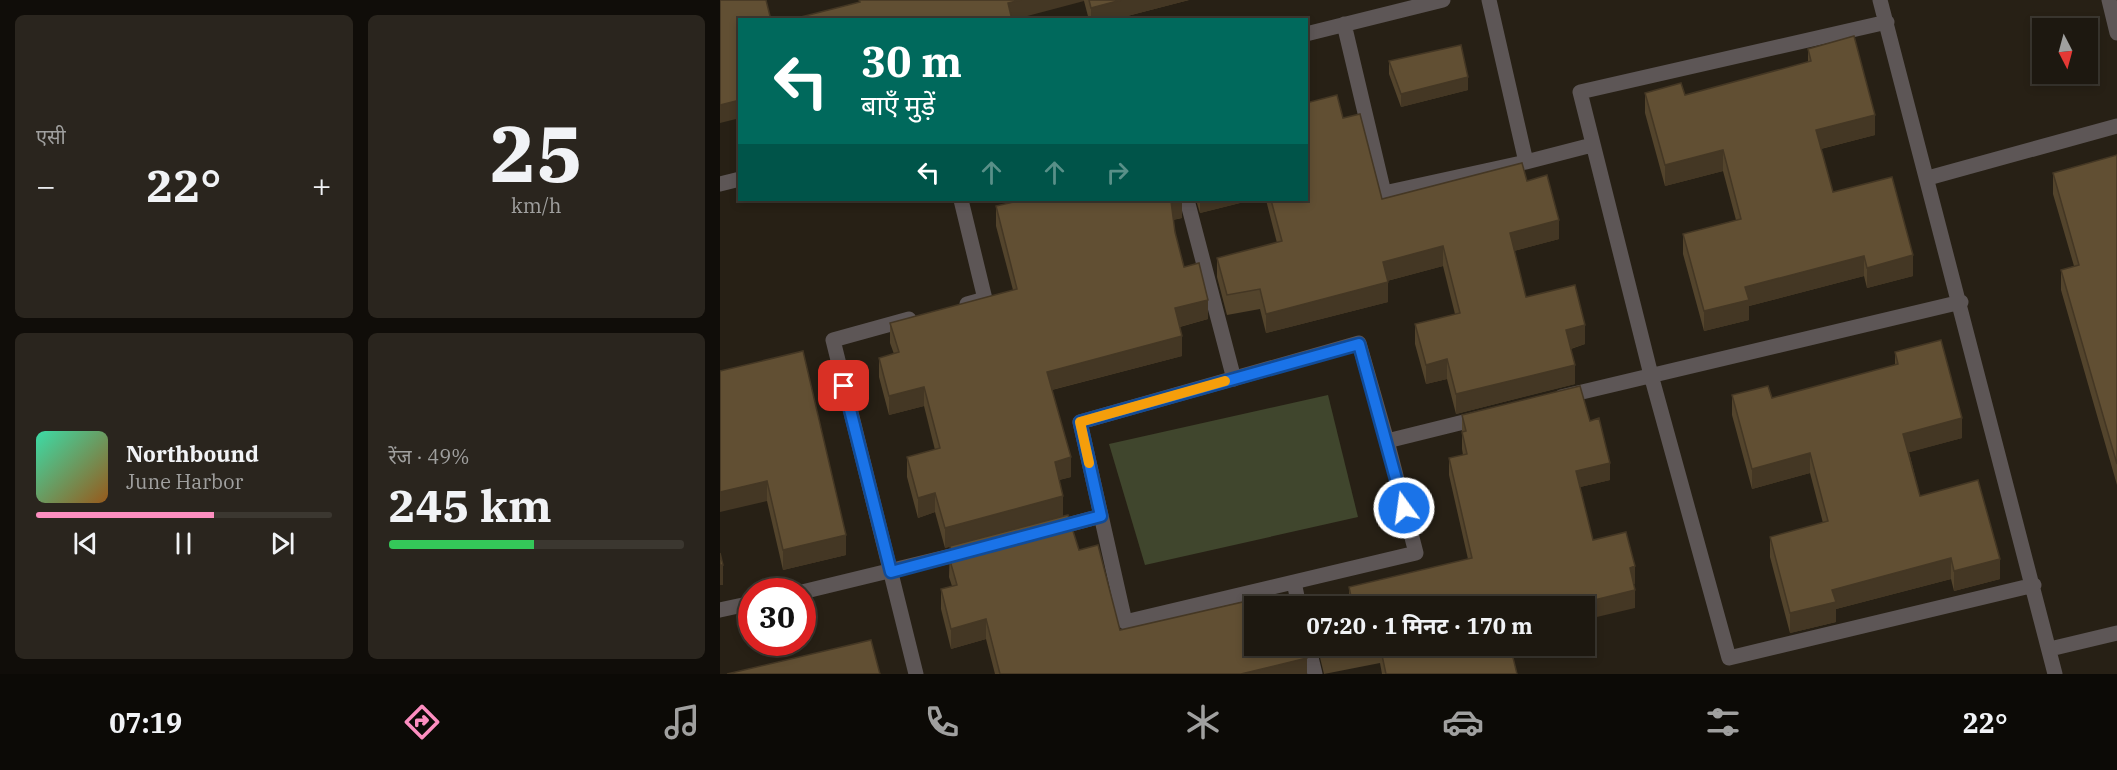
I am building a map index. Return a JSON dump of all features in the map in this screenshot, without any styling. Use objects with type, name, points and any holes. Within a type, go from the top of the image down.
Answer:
[{"type":"street","points":[[1308,33],[1443,0]]},
{"type":"street","points":[[1489,0],[1526,162]]},
{"type":"street","points":[[1881,0],[1961,302],[2055,674]]},
{"type":"street","points":[[2109,0],[2117,33]]},
{"type":"street","points":[[1887,22],[1580,92],[1651,375],[1730,658],[2034,585]]},
{"type":"street","points":[[1344,24],[1384,193],[1592,145]]},
{"type":"street","points":[[1928,178],[2117,126]]},
{"type":"street","points":[[720,184],[738,179]]},
{"type":"street","points":[[952,308],[985,299],[960,201]]},
{"type":"street","points":[[1187,201],[1234,379]]},
{"type":"street","points":[[1548,400],[1961,302]]},
{"type":"street","points":[[916,674],[833,340],[920,316]]},
{"type":"street","points":[[1359,344],[1416,553],[1125,622],[1080,422],[1234,379],[1359,344]]},
{"type":"street","points":[[1387,441],[1491,415]]},
{"type":"street","points":[[1035,534],[1101,516]]},
{"type":"street","points":[[816,589],[891,572],[979,548]]},
{"type":"street","points":[[1293,582],[1296,596]]},
{"type":"street","points":[[720,610],[738,606]]},
{"type":"street","points":[[2050,649],[2117,633]]},
{"type":"street","points":[[1311,656],[1315,674]]},
{"type":"green space","points":[[1328,395],[1358,517],[1145,565],[1109,444]]},
{"type":"building","points":[[720,0],[766,0],[770,18],[738,18],[738,100],[720,105]]},
{"type":"building","points":[[859,0],[1021,0],[1008,3],[1012,18],[797,18],[860,2]]},
{"type":"building","points":[[1089,0],[1121,0],[1091,8]]},
{"type":"building","points":[[1854,36],[1875,115],[1816,130],[1833,192],[1892,177],[1913,255],[1867,268],[1864,256],[1745,287],[1749,300],[1704,311],[1683,234],[1741,219],[1723,150],[1665,165],[1645,93],[1681,83],[1685,95],[1811,61],[1808,49]]},
{"type":"building","points":[[1461,45],[1468,77],[1401,94],[1389,61]]},
{"type":"building","points":[[1337,95],[1343,118],[1360,114],[1382,199],[1522,163],[1527,181],[1547,175],[1559,220],[1510,233],[1526,297],[1575,285],[1585,325],[1566,330],[1575,365],[1456,394],[1447,359],[1426,365],[1415,324],[1460,313],[1443,246],[1383,262],[1388,282],[1266,314],[1260,289],[1227,295],[1217,258],[1282,241],[1271,201],[1308,201],[1308,102]]},
{"type":"building","points":[[2117,155],[2117,464],[2061,270],[2079,265],[2053,173]]},
{"type":"building","points":[[1018,201],[1171,201],[1175,232],[1184,267],[1199,263],[1208,300],[1175,308],[1182,336],[1047,372],[1071,457],[1055,462],[1063,496],[945,528],[935,493],[918,498],[907,457],[940,448],[924,387],[889,396],[879,358],[899,352],[890,323],[1017,289],[996,206]]},
{"type":"building","points":[[1941,340],[1962,418],[1903,434],[1920,496],[1978,480],[2000,559],[1954,571],[1951,558],[1832,590],[1836,602],[1790,613],[1770,537],[1828,521],[1810,453],[1752,469],[1732,395],[1768,386],[1772,398],[1898,364],[1895,352]]},
{"type":"building","points":[[803,351],[846,535],[783,550],[767,481],[720,492],[720,371]]},
{"type":"building","points":[[1580,386],[1590,421],[1599,418],[1610,463],[1576,471],[1593,540],[1626,532],[1635,566],[1630,568],[1635,590],[1595,600],[1595,596],[1351,596],[1349,587],[1472,558],[1449,458],[1467,454],[1462,432],[1466,431],[1462,415]]},
{"type":"building","points":[[1068,515],[1079,550],[1098,545],[1120,630],[1244,602],[1244,656],[1307,656],[1307,658],[1241,674],[1000,674],[986,619],[951,629],[941,589],[957,585],[949,557],[952,556],[950,546]]},
{"type":"building","points":[[871,640],[880,674],[727,674],[803,656],[816,656],[816,653]]},
{"type":"building","points":[[1382,656],[1513,656],[1517,674],[1386,674]]},
{"type":"slow traffic","points":[[1089,463],[1080,422],[1225,381]]},
{"type":"route","points":[[844,386],[891,572],[1101,516],[1080,422],[1359,344],[1404,508]]}]
